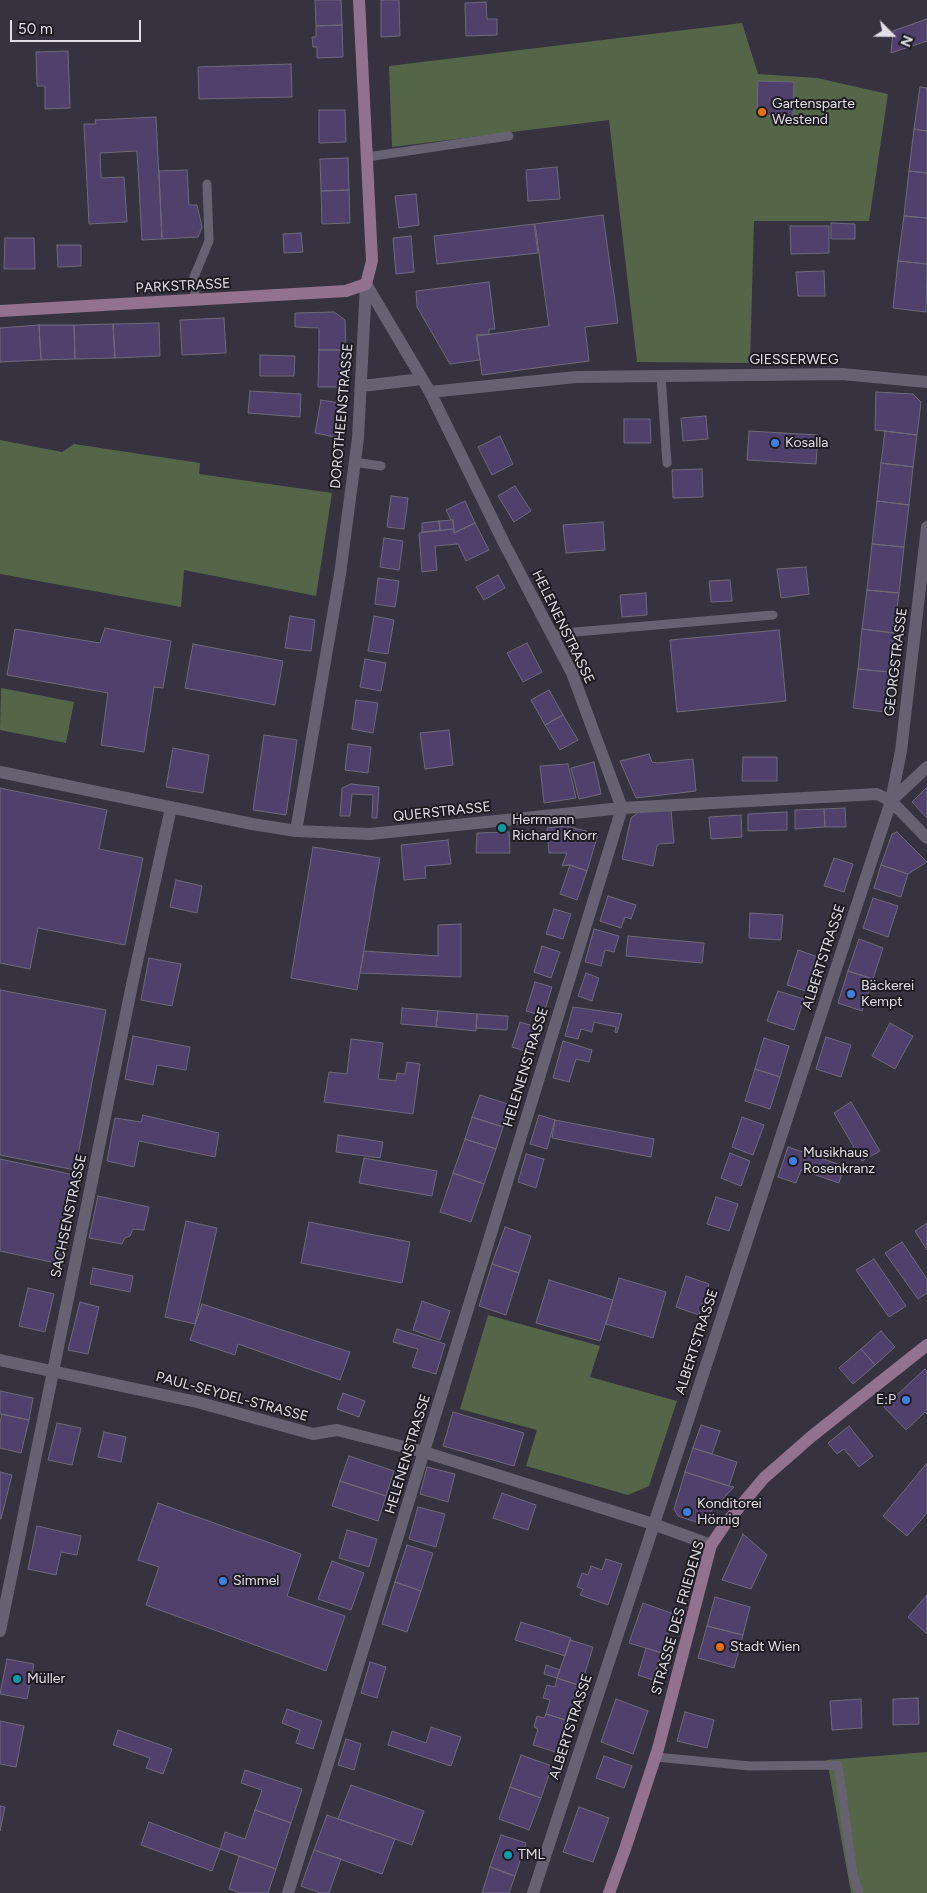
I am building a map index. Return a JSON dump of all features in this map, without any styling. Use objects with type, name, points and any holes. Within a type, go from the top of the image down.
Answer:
[{"type":"main road","name":"DOROTHEENSTRASSE","points":[[359,0],[372,261],[366,284]]},
{"type":"main road","name":"PARKSTRASSE","points":[[0,311],[346,291],[366,284]]},
{"type":"main road","name":"STRASSE DES FRIEDENS","points":[[609,1893],[656,1757],[711,1545],[726,1523],[764,1478],[812,1436],[926,1347]]},
{"type":"street","name":"HELENENSTRASSE","points":[[288,1893],[622,808],[572,673],[504,543],[430,392],[366,284]]},
{"type":"street","name":"DOROTHEENSTRASSE","points":[[296,831],[340,574],[362,386],[366,284]]},
{"type":"street","name":"GIESSERWEG","points":[[430,392],[576,377],[842,374],[927,382]]},
{"type":"street","points":[[362,386],[422,379]]},
{"type":"street","name":"GEORGSTRASSE","points":[[891,801],[901,751],[927,527]]},
{"type":"street","points":[[927,767],[891,801],[927,838]]},
{"type":"street","name":"QUERSTRASSE","points":[[0,772],[171,808],[296,831],[370,834],[622,808],[877,794],[891,801]]},
{"type":"street","name":"ALBERTSTRASSE","points":[[533,1893],[891,801]]},
{"type":"street","name":"SACHSENSTRASSE","points":[[0,1631],[133,980],[171,808]]},
{"type":"street","name":"PAUL-SEYDEL-STRASSE","points":[[0,1360],[198,1402],[313,1434],[337,1430],[424,1452],[653,1524],[711,1545]]},
{"type":"lane","points":[[367,157],[509,136]]},
{"type":"lane","points":[[195,300],[194,277],[209,241],[207,184]]},
{"type":"lane","points":[[661,376],[667,463]]},
{"type":"lane","points":[[354,462],[381,466]]},
{"type":"lane","points":[[552,634],[773,615]]},
{"type":"lane","points":[[656,1757],[750,1766],[838,1765],[853,1874],[859,1893]]},
{"type":"green space","points":[[742,23],[758,74],[817,78],[888,94],[869,221],[754,221],[750,363],[637,362],[609,120],[392,147],[389,66]]},
{"type":"green space","points":[[0,440],[62,452],[74,444],[200,463],[199,474],[332,493],[316,596],[184,570],[181,607],[0,574]]},
{"type":"green space","points":[[1,688],[74,702],[66,743],[0,730]]},
{"type":"green space","points":[[488,1315],[600,1346],[590,1377],[677,1401],[649,1486],[628,1495],[526,1466],[537,1430],[460,1409]]},
{"type":"green space","points":[[927,1752],[927,1893],[851,1893],[827,1760]]},
{"type":"building","points":[[315,0],[341,0],[342,25],[316,26]]},
{"type":"building","points":[[381,0],[399,0],[400,36],[381,37]]},
{"type":"building","points":[[486,2],[487,19],[497,19],[497,35],[466,36],[465,3]]},
{"type":"building","points":[[927,19],[927,41],[891,53],[893,31]]},
{"type":"building","points":[[342,25],[343,57],[317,58],[317,47],[313,47],[312,37],[316,37],[316,26]]},
{"type":"building","points":[[68,51],[70,108],[45,109],[45,86],[37,86],[36,52]]},
{"type":"building","points":[[291,64],[292,97],[199,99],[198,67]]},
{"type":"building","points":[[758,81],[794,82],[793,116],[757,115]]},
{"type":"building","points":[[920,87],[927,88],[927,131],[914,129]]},
{"type":"building","points":[[319,110],[345,110],[346,142],[319,143]]},
{"type":"building","points":[[156,117],[162,239],[142,240],[137,151],[100,153],[101,178],[124,177],[127,222],[89,224],[84,124],[96,124],[95,120]]},
{"type":"building","points":[[914,129],[927,131],[927,173],[909,171]]},
{"type":"building","points":[[348,158],[349,190],[321,191],[320,159]]},
{"type":"building","points":[[557,167],[560,199],[528,201],[526,170]]},
{"type":"building","points":[[187,170],[189,205],[197,205],[202,227],[198,237],[162,239],[159,171]]},
{"type":"building","points":[[909,171],[927,173],[927,218],[904,216]]},
{"type":"building","points":[[349,190],[350,223],[322,224],[321,191]]},
{"type":"building","points":[[416,194],[419,225],[399,228],[395,196]]},
{"type":"building","points":[[603,215],[618,323],[585,327],[589,361],[482,375],[477,336],[549,326],[535,224]]},
{"type":"building","points":[[904,216],[927,218],[927,264],[898,261]]},
{"type":"building","points":[[831,223],[855,224],[855,239],[831,239]]},
{"type":"building","points":[[534,224],[538,253],[437,264],[434,236]]},
{"type":"building","points":[[790,226],[829,226],[829,253],[791,254]]},
{"type":"building","points":[[301,233],[303,252],[284,253],[283,234]]},
{"type":"building","points":[[411,236],[414,272],[396,274],[393,238]]},
{"type":"building","points":[[5,238],[34,238],[35,269],[4,269]]},
{"type":"building","points":[[57,245],[81,245],[81,266],[58,267]]},
{"type":"building","points":[[898,261],[927,264],[926,312],[893,308]]},
{"type":"building","points":[[824,271],[825,296],[798,296],[796,272]]},
{"type":"building","points":[[489,282],[495,329],[489,329],[489,334],[476,335],[480,360],[450,364],[417,307],[416,291]]},
{"type":"building","points":[[334,312],[345,320],[346,350],[319,350],[319,328],[295,327],[295,313]]},
{"type":"building","points":[[224,318],[226,353],[182,355],[180,320]]},
{"type":"building","points":[[159,323],[160,356],[115,358],[113,324]]},
{"type":"building","points":[[113,324],[115,358],[75,359],[74,325]]},
{"type":"building","points":[[39,325],[74,325],[75,359],[41,360]]},
{"type":"building","points":[[39,325],[41,360],[0,362],[0,328]]},
{"type":"building","points":[[319,350],[346,350],[345,387],[318,387]]},
{"type":"building","points":[[260,355],[295,356],[294,376],[260,376]]},
{"type":"building","points":[[250,391],[301,394],[300,417],[248,413]]},
{"type":"building","points":[[876,392],[913,394],[921,402],[917,435],[875,430]]},
{"type":"building","points":[[321,400],[346,404],[340,438],[315,433]]},
{"type":"building","points":[[706,416],[708,439],[683,441],[681,418]]},
{"type":"building","points":[[624,419],[650,419],[651,443],[624,443]]},
{"type":"building","points":[[749,431],[818,435],[816,464],[747,460]]},
{"type":"building","points":[[885,431],[917,435],[913,467],[881,463]]},
{"type":"building","points":[[500,436],[513,464],[492,475],[478,447]]},
{"type":"building","points":[[881,463],[913,467],[909,505],[877,501]]},
{"type":"building","points":[[702,469],[703,497],[673,498],[672,470]]},
{"type":"building","points":[[515,486],[531,511],[514,522],[498,496]]},
{"type":"building","points":[[391,496],[408,498],[404,529],[387,527]]},
{"type":"building","points":[[465,501],[475,523],[454,533],[453,520],[451,520],[446,510]]},
{"type":"building","points":[[877,501],[909,505],[904,547],[872,544]]},
{"type":"building","points":[[453,520],[454,529],[440,530],[439,521]]},
{"type":"building","points":[[439,521],[440,530],[422,532],[422,523]]},
{"type":"building","points":[[603,522],[605,550],[566,553],[563,525]]},
{"type":"building","points":[[475,523],[489,550],[466,561],[458,544],[435,546],[437,570],[422,572],[419,533],[454,529],[454,533]]},
{"type":"building","points":[[384,538],[403,541],[399,570],[380,567]]},
{"type":"building","points":[[872,544],[904,547],[899,593],[867,590]]},
{"type":"building","points":[[806,567],[809,594],[781,598],[777,569]]},
{"type":"building","points":[[498,575],[505,588],[484,600],[476,587]]},
{"type":"building","points":[[378,578],[399,581],[395,607],[375,604]]},
{"type":"building","points":[[730,580],[732,601],[711,602],[709,581]]},
{"type":"building","points":[[867,590],[899,593],[894,633],[862,629]]},
{"type":"building","points":[[646,593],[647,615],[622,617],[620,595]]},
{"type":"building","points":[[290,616],[315,620],[311,651],[285,648]]},
{"type":"building","points":[[374,616],[394,620],[388,654],[368,651]]},
{"type":"building","points":[[105,628],[171,641],[163,688],[154,687],[144,752],[101,745],[108,693],[7,675],[15,629],[100,643]]},
{"type":"building","points":[[862,629],[894,633],[889,672],[858,669]]},
{"type":"building","points":[[779,630],[786,701],[677,712],[670,640]]},
{"type":"building","points":[[527,643],[542,672],[523,682],[507,653]]},
{"type":"building","points":[[193,644],[283,661],[275,705],[185,688]]},
{"type":"building","points":[[365,659],[386,663],[381,691],[360,687]]},
{"type":"building","points":[[858,669],[889,672],[885,712],[853,708]]},
{"type":"building","points":[[549,690],[563,715],[545,725],[531,700]]},
{"type":"building","points":[[356,700],[378,703],[373,733],[352,729]]},
{"type":"building","points":[[563,715],[578,740],[560,750],[545,725]]},
{"type":"building","points":[[449,730],[453,765],[425,769],[420,733]]},
{"type":"building","points":[[264,735],[297,740],[286,815],[253,810]]},
{"type":"building","points":[[348,744],[371,747],[368,773],[345,770]]},
{"type":"building","points":[[173,748],[209,755],[203,793],[166,787]]},
{"type":"building","points":[[649,754],[652,762],[658,763],[693,759],[696,791],[636,798],[620,761]]},
{"type":"building","points":[[743,757],[777,757],[777,781],[742,781]]},
{"type":"building","points":[[594,762],[601,794],[579,799],[571,768]]},
{"type":"building","points":[[568,764],[576,798],[544,803],[540,766]]},
{"type":"building","points":[[351,784],[379,787],[377,818],[372,818],[373,795],[352,794],[350,816],[340,816],[342,788]]},
{"type":"building","points":[[927,787],[927,818],[912,802]]},
{"type":"building","points":[[0,788],[107,810],[99,849],[143,858],[125,945],[38,928],[30,969],[0,963]]},
{"type":"building","points":[[845,808],[846,827],[825,827],[824,809]]},
{"type":"building","points":[[671,809],[674,843],[659,844],[657,846],[653,866],[622,859],[631,818],[639,812]]},
{"type":"building","points":[[824,809],[825,827],[795,829],[795,810]]},
{"type":"building","points":[[787,812],[787,830],[748,831],[748,814]]},
{"type":"building","points":[[741,815],[742,837],[711,839],[709,817]]},
{"type":"building","points":[[566,826],[598,834],[587,871],[570,865],[562,866],[567,853],[549,853],[547,828]]},
{"type":"building","points":[[509,832],[510,853],[476,853],[477,833]]},
{"type":"building","points":[[897,832],[927,862],[908,874],[881,865],[892,834]]},
{"type":"building","points":[[448,840],[451,864],[425,866],[426,878],[404,880],[401,845]]},
{"type":"building","points":[[313,847],[380,858],[357,990],[291,978]]},
{"type":"building","points":[[834,858],[853,864],[844,892],[824,886]]},
{"type":"building","points":[[570,865],[587,871],[577,900],[560,894]]},
{"type":"building","points":[[881,865],[908,874],[901,897],[874,888]]},
{"type":"building","points":[[176,880],[202,886],[197,913],[170,907]]},
{"type":"building","points":[[608,896],[636,905],[631,919],[625,917],[621,928],[600,921]]},
{"type":"building","points":[[873,898],[898,906],[888,937],[863,928]]},
{"type":"building","points":[[554,909],[571,914],[563,939],[546,934]]},
{"type":"building","points":[[750,913],[783,915],[781,940],[749,938]]},
{"type":"building","points":[[461,924],[461,977],[360,973],[364,951],[438,956],[438,925]]},
{"type":"building","points":[[594,929],[619,936],[614,952],[605,950],[601,966],[585,962]]},
{"type":"building","points":[[628,936],[704,943],[702,963],[626,956]]},
{"type":"building","points":[[859,939],[883,948],[873,979],[848,971]]},
{"type":"building","points":[[542,946],[560,952],[551,978],[534,972]]},
{"type":"building","points":[[798,950],[821,958],[809,992],[787,985]]},
{"type":"building","points":[[149,958],[181,964],[172,1006],[141,1000]]},
{"type":"building","points":[[848,971],[873,979],[862,1011],[838,1003]]},
{"type":"building","points":[[586,973],[599,978],[592,1001],[578,996]]},
{"type":"building","points":[[535,982],[552,987],[543,1016],[526,1011]]},
{"type":"building","points":[[0,990],[106,1010],[75,1170],[0,1155]]},
{"type":"building","points":[[778,991],[804,999],[794,1030],[767,1021]]},
{"type":"building","points":[[573,1007],[622,1014],[617,1033],[615,1032],[616,1027],[594,1022],[592,1032],[581,1029],[578,1039],[565,1036]]},
{"type":"building","points":[[402,1008],[438,1011],[436,1027],[401,1024]]},
{"type":"building","points":[[438,1011],[477,1014],[476,1031],[436,1027]]},
{"type":"building","points":[[477,1014],[508,1016],[507,1030],[476,1028]]},
{"type":"building","points":[[520,1022],[540,1028],[532,1053],[512,1047]]},
{"type":"building","points":[[890,1023],[913,1036],[895,1069],[872,1056]]},
{"type":"building","points":[[133,1036],[190,1047],[186,1070],[157,1065],[153,1085],[125,1079]]},
{"type":"building","points":[[826,1037],[851,1045],[841,1077],[816,1069]]},
{"type":"building","points":[[764,1038],[789,1046],[780,1077],[755,1069]]},
{"type":"building","points":[[351,1039],[383,1043],[378,1079],[396,1081],[397,1073],[405,1074],[407,1062],[420,1064],[413,1114],[324,1102],[329,1072],[347,1074]]},
{"type":"building","points":[[563,1041],[592,1050],[589,1062],[576,1059],[569,1082],[553,1078]]},
{"type":"building","points":[[755,1069],[780,1077],[770,1109],[745,1101]]},
{"type":"building","points":[[480,1095],[511,1105],[503,1127],[472,1117]]},
{"type":"building","points":[[851,1102],[880,1151],[862,1161],[834,1113]]},
{"type":"building","points":[[143,1115],[219,1133],[215,1157],[139,1141],[134,1167],[107,1161],[115,1118],[141,1122]]},
{"type":"building","points":[[539,1115],[555,1120],[547,1149],[530,1144]]},
{"type":"building","points":[[472,1117],[503,1127],[496,1149],[465,1139]]},
{"type":"building","points":[[742,1117],[764,1125],[753,1155],[732,1147]]},
{"type":"building","points":[[555,1120],[654,1139],[651,1157],[552,1138]]},
{"type":"building","points":[[338,1135],[383,1142],[380,1158],[336,1152]]},
{"type":"building","points":[[465,1139],[496,1149],[484,1184],[453,1173]]},
{"type":"building","points":[[788,1147],[844,1166],[839,1183],[801,1170],[796,1183],[778,1177]]},
{"type":"building","points":[[730,1153],[750,1161],[741,1186],[721,1178]]},
{"type":"building","points":[[526,1154],[544,1159],[536,1188],[518,1182]]},
{"type":"building","points":[[364,1158],[437,1171],[432,1196],[359,1183]]},
{"type":"building","points":[[0,1159],[79,1176],[60,1264],[0,1251]]},
{"type":"building","points":[[453,1173],[484,1184],[471,1222],[440,1212]]},
{"type":"building","points":[[98,1196],[149,1207],[144,1230],[133,1229],[130,1236],[125,1238],[122,1244],[89,1238]]},
{"type":"building","points":[[716,1197],[738,1204],[729,1231],[707,1224]]},
{"type":"building","points":[[186,1221],[217,1228],[195,1324],[165,1317]]},
{"type":"building","points":[[309,1222],[410,1242],[402,1283],[301,1263]]},
{"type":"building","points":[[927,1223],[927,1250],[915,1231]]},
{"type":"building","points":[[505,1227],[531,1236],[519,1273],[492,1264]]},
{"type":"building","points":[[902,1242],[927,1279],[927,1293],[918,1299],[885,1253]]},
{"type":"building","points":[[874,1259],[906,1306],[889,1317],[856,1270]]},
{"type":"building","points":[[492,1264],[519,1273],[506,1315],[479,1306]]},
{"type":"building","points":[[93,1268],[133,1276],[130,1292],[90,1284]]},
{"type":"building","points":[[686,1276],[709,1284],[699,1315],[676,1307]]},
{"type":"building","points":[[619,1278],[666,1292],[653,1338],[606,1324]]},
{"type":"building","points":[[549,1280],[613,1300],[600,1341],[536,1323]]},
{"type":"building","points":[[28,1288],[54,1294],[45,1332],[19,1326]]},
{"type":"building","points":[[422,1301],[450,1311],[440,1340],[413,1330]]},
{"type":"building","points":[[80,1302],[99,1307],[88,1354],[68,1350]]},
{"type":"building","points":[[202,1304],[350,1352],[340,1380],[238,1344],[235,1355],[190,1340]]},
{"type":"building","points":[[397,1329],[445,1344],[436,1374],[412,1367],[418,1349],[393,1342]]},
{"type":"building","points":[[881,1331],[895,1347],[875,1365],[861,1349]]},
{"type":"building","points":[[861,1349],[875,1365],[853,1384],[839,1368]]},
{"type":"building","points":[[925,1369],[927,1371],[927,1414],[925,1412],[906,1430],[884,1407]]},
{"type":"building","points":[[0,1391],[33,1398],[29,1420],[0,1414]]},
{"type":"building","points":[[343,1393],[365,1401],[359,1417],[337,1409]]},
{"type":"building","points":[[453,1412],[524,1433],[514,1466],[443,1446]]},
{"type":"building","points":[[2,1414],[29,1420],[21,1453],[0,1448]]},
{"type":"building","points":[[57,1423],[81,1428],[72,1465],[48,1460]]},
{"type":"building","points":[[701,1425],[720,1431],[712,1454],[693,1448]]},
{"type":"building","points":[[849,1426],[873,1456],[859,1467],[844,1449],[837,1454],[828,1443]]},
{"type":"building","points":[[104,1432],[126,1437],[121,1462],[98,1457]]},
{"type":"building","points":[[693,1448],[737,1462],[729,1486],[685,1472]]},
{"type":"building","points":[[349,1456],[394,1471],[386,1496],[340,1481]]},
{"type":"building","points":[[927,1463],[927,1513],[907,1536],[883,1516]]},
{"type":"building","points":[[427,1467],[455,1474],[448,1502],[420,1494]]},
{"type":"building","points":[[0,1472],[12,1475],[1,1519],[0,1519]]},
{"type":"building","points":[[685,1472],[734,1487],[704,1519],[696,1522],[678,1516],[674,1509]]},
{"type":"building","points":[[340,1481],[386,1496],[378,1521],[332,1506]]},
{"type":"building","points":[[502,1493],[536,1505],[528,1530],[493,1518]]},
{"type":"building","name":"Simmel","points":[[158,1503],[301,1554],[287,1596],[345,1616],[326,1671],[146,1605],[159,1567],[138,1560]]},
{"type":"building","points":[[418,1507],[445,1514],[436,1547],[409,1539]]},
{"type":"building","points":[[37,1526],[81,1536],[77,1555],[61,1552],[56,1575],[28,1569]]},
{"type":"building","points":[[347,1530],[377,1539],[369,1567],[339,1558]]},
{"type":"building","points":[[743,1534],[767,1555],[751,1589],[722,1580]]},
{"type":"building","points":[[407,1545],[433,1553],[421,1591],[395,1582]]},
{"type":"building","points":[[606,1559],[622,1564],[608,1605],[580,1595],[583,1589],[577,1587],[582,1573],[588,1575],[591,1566],[602,1570]]},
{"type":"building","points":[[332,1561],[364,1573],[351,1610],[318,1599]]},
{"type":"building","points":[[395,1582],[421,1591],[407,1632],[382,1624]]},
{"type":"building","points":[[927,1595],[927,1634],[908,1617]]},
{"type":"building","points":[[715,1597],[750,1607],[743,1635],[707,1626]]},
{"type":"building","points":[[643,1603],[674,1614],[662,1653],[629,1643]]},
{"type":"building","points":[[521,1622],[571,1638],[565,1656],[515,1640]]},
{"type":"building","name":"Stadt Wien","points":[[707,1626],[743,1635],[734,1668],[698,1658]]},
{"type":"building","points":[[570,1640],[593,1647],[581,1686],[557,1678]]},
{"type":"building","points":[[646,1648],[662,1653],[653,1680],[638,1675]]},
{"type":"building","name":"Müller","points":[[7,1659],[34,1664],[27,1699],[0,1694]]},
{"type":"building","points":[[370,1662],[386,1667],[377,1698],[361,1693]]},
{"type":"building","points":[[546,1665],[560,1670],[557,1678],[544,1674]]},
{"type":"building","points":[[557,1678],[581,1686],[569,1721],[546,1714],[550,1700],[543,1698],[547,1685],[555,1687]]},
{"type":"building","points":[[918,1698],[919,1724],[893,1725],[893,1699]]},
{"type":"building","points":[[616,1699],[648,1711],[633,1754],[601,1742]]},
{"type":"building","points":[[861,1699],[862,1728],[832,1730],[830,1701]]},
{"type":"building","points":[[287,1709],[322,1721],[313,1749],[296,1743],[300,1730],[282,1723]]},
{"type":"building","points":[[685,1712],[714,1720],[707,1748],[677,1741]]},
{"type":"building","points":[[546,1714],[569,1721],[559,1753],[533,1745],[538,1729],[534,1727],[537,1716],[544,1718]]},
{"type":"building","points":[[0,1721],[24,1726],[16,1767],[0,1764]]},
{"type":"building","points":[[431,1727],[461,1737],[451,1766],[388,1745],[392,1731],[426,1743]]},
{"type":"building","points":[[118,1730],[172,1749],[163,1774],[146,1768],[150,1758],[113,1745]]},
{"type":"building","points":[[346,1739],[361,1744],[354,1770],[338,1765]]},
{"type":"building","points":[[521,1755],[552,1766],[541,1798],[510,1787]]},
{"type":"building","points":[[604,1756],[632,1766],[624,1788],[596,1778]]},
{"type":"building","points":[[245,1770],[302,1789],[291,1823],[255,1810],[262,1790],[241,1783]]},
{"type":"building","points":[[351,1785],[424,1811],[412,1845],[338,1819]]},
{"type":"building","points":[[510,1787],[541,1798],[529,1830],[499,1819]]},
{"type":"building","points":[[0,1806],[5,1807],[0,1831]]},
{"type":"building","points":[[579,1807],[609,1818],[593,1862],[563,1852]]},
{"type":"building","points":[[255,1810],[291,1823],[276,1869],[220,1849],[225,1832],[245,1839]]},
{"type":"building","points":[[327,1815],[395,1839],[382,1874],[314,1850]]},
{"type":"building","points":[[149,1822],[220,1849],[212,1871],[141,1845]]},
{"type":"building","name":"TML","points":[[501,1835],[526,1843],[515,1876],[490,1867]]},
{"type":"building","points":[[314,1850],[341,1859],[329,1893],[320,1893],[301,1886]]},
{"type":"building","points":[[239,1856],[276,1869],[268,1893],[240,1893],[229,1889]]},
{"type":"building","points":[[490,1867],[515,1876],[509,1893],[482,1893]]},
{"type":"place","name":"Gartensparte Westend","points":[[762,112]]},
{"type":"place","name":"Kosalla","points":[[775,443]]},
{"type":"place","name":"Herrmann Richard Knorr","points":[[502,828]]},
{"type":"place","name":"Bäckerei Kempt","points":[[851,994]]},
{"type":"place","name":"Musikhaus Rosenkranz","points":[[793,1161]]},
{"type":"place","name":"E:P","points":[[906,1400]]},
{"type":"place","name":"Konditorei Hörnig","points":[[687,1512]]},
{"type":"place","name":"Simmel","points":[[223,1581]]},
{"type":"place","name":"Stadt Wien","points":[[720,1647]]},
{"type":"place","name":"Müller","points":[[17,1679]]},
{"type":"place","name":"TML","points":[[508,1855]]}]
